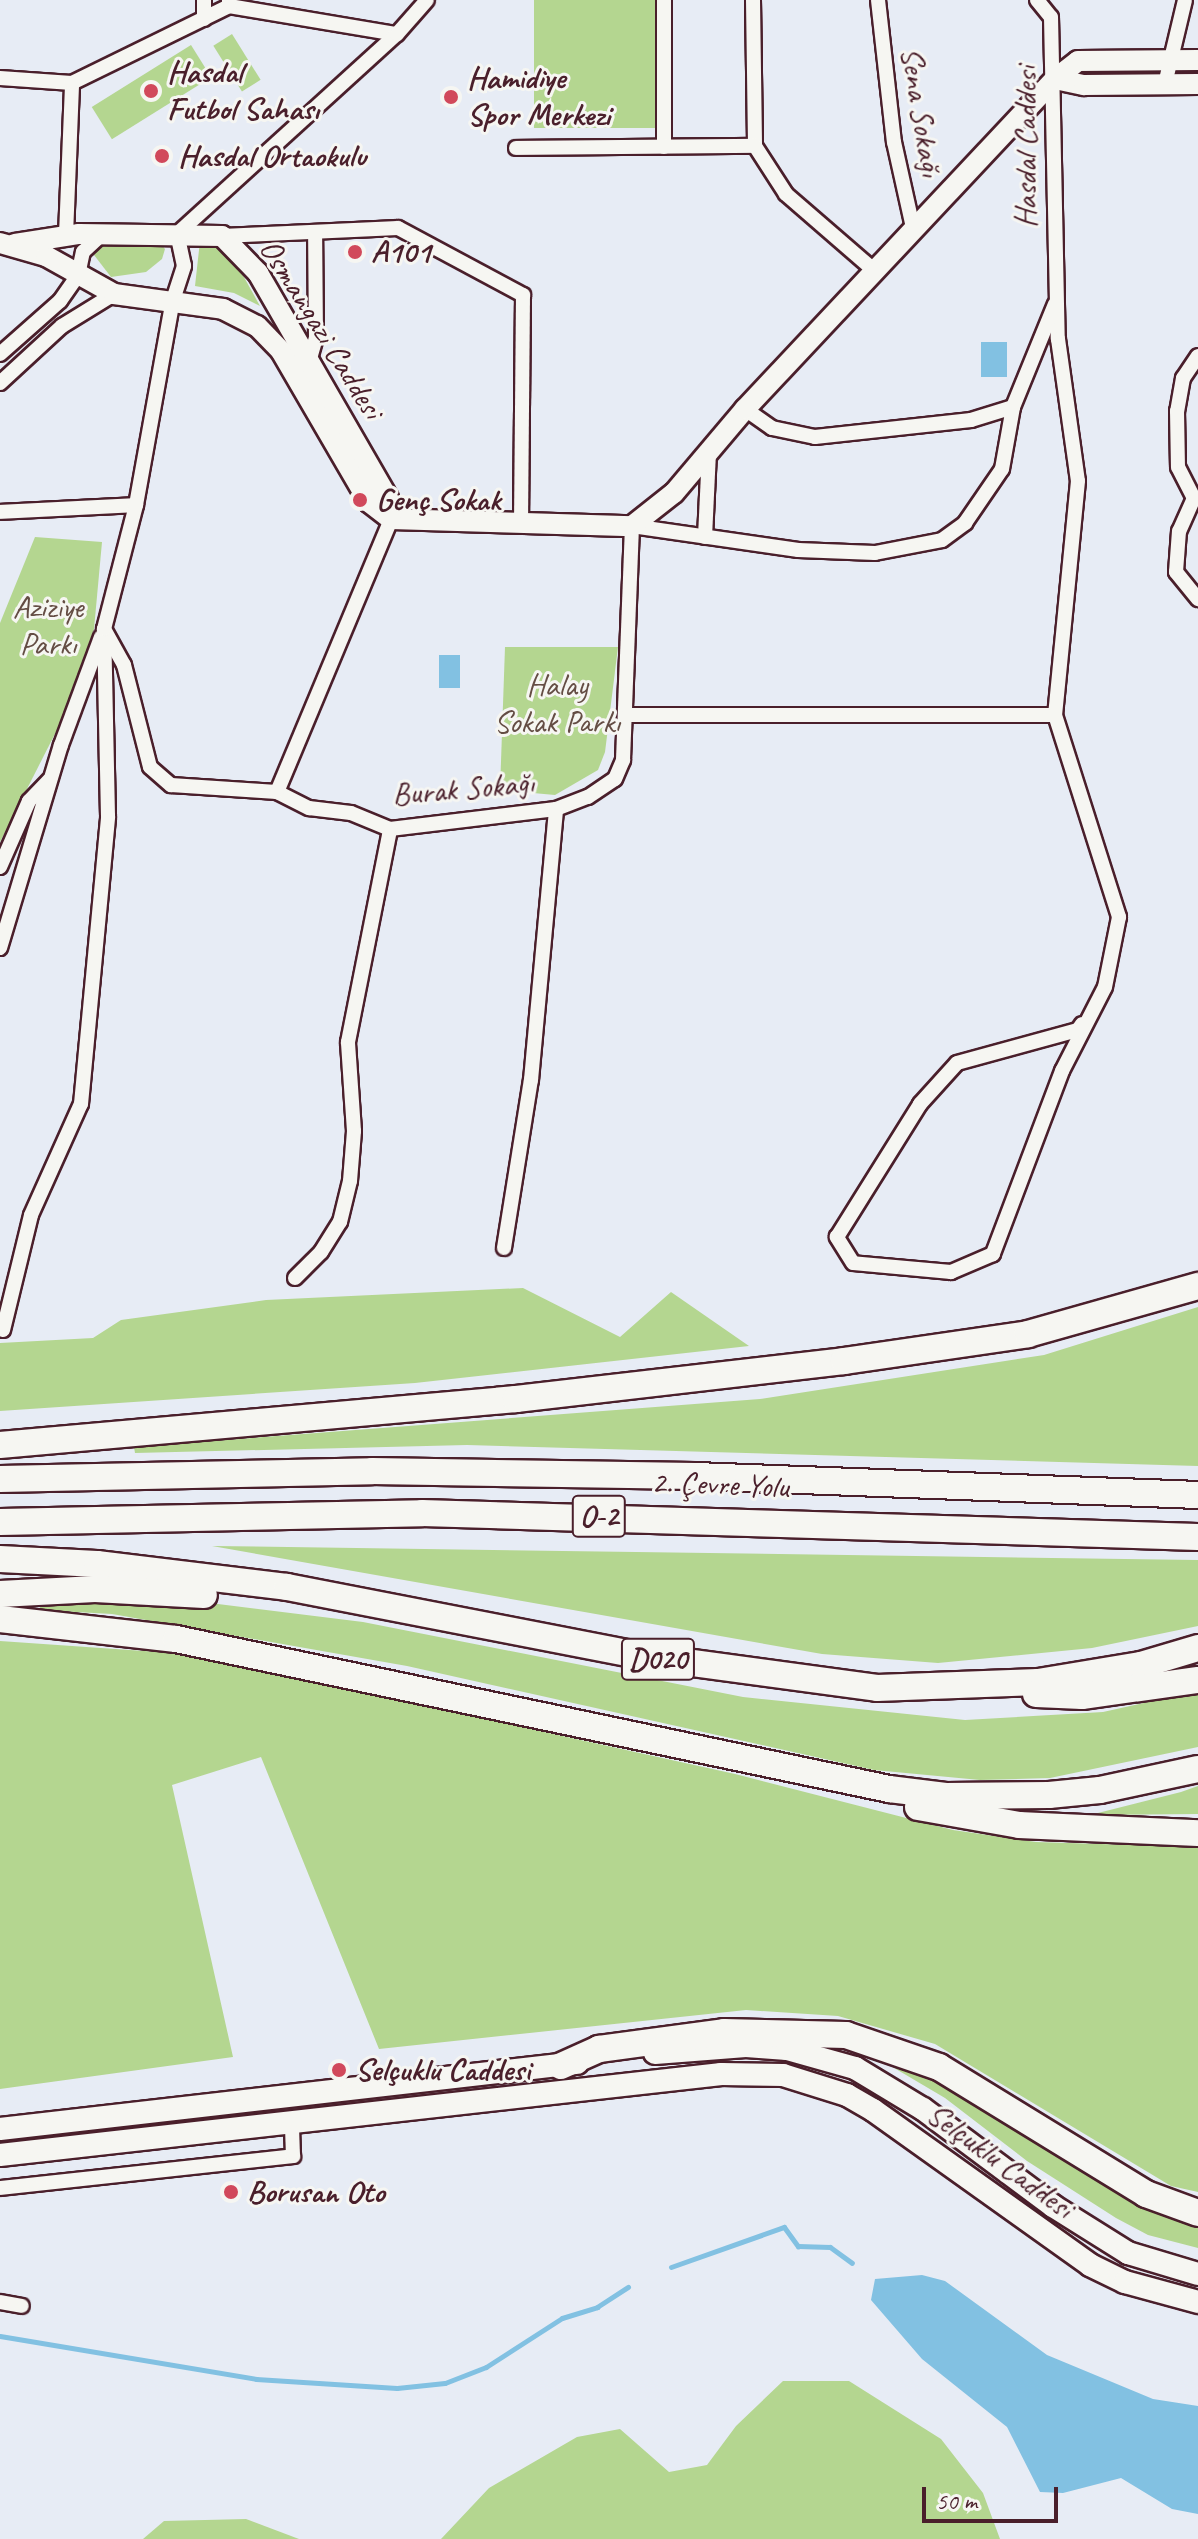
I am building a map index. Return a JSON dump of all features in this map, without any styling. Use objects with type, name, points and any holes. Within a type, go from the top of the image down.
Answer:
[{"type":"highway","points":[[0,1445],[516,1399],[844,1361],[1028,1334],[1198,1286]]},
{"type":"highway","name":"2. Çevre Yolu","points":[[0,1479],[372,1471],[695,1476],[1198,1495]]},
{"type":"highway","name":"2. Çevre Yolu","points":[[0,1522],[422,1513],[754,1519],[1198,1537]]},
{"type":"highway","name":"D020","points":[[0,1559],[97,1564],[348,1597],[771,1677],[877,1688],[973,1687]]},
{"type":"highway","points":[[0,1594],[95,1589],[263,1600],[348,1597]]},
{"type":"highway","points":[[0,1619],[176,1639],[889,1789],[994,1798],[1100,1790],[1198,1769]]},
{"type":"highway","points":[[973,1687],[1141,1665],[1198,1648]]},
{"type":"highway","points":[[973,1687],[1082,1696],[1198,1680]]},
{"type":"highway","points":[[828,1777],[888,1798],[985,1821],[1198,1833]]},
{"type":"highway","points":[[561,2066],[599,2049],[724,2032],[846,2035],[939,2067],[1146,2194],[1198,2213]]},
{"type":"main road","name":"Selçuklu Caddesi","points":[[0,2129],[746,2046],[787,2049],[855,2068],[1128,2253],[1198,2274]]},
{"type":"main road","name":"Selçuklu Caddesi","points":[[0,2155],[721,2074],[783,2075],[847,2095],[873,2110],[1090,2265],[1125,2282],[1198,2302]]},
{"type":"street","points":[[204,0],[204,19]]},
{"type":"street","points":[[0,948],[52,777],[104,629],[136,505],[173,300],[184,266],[177,234],[397,34],[427,0]]},
{"type":"street","points":[[664,0],[664,147]]},
{"type":"street","points":[[753,0],[755,146],[786,194],[875,271]]},
{"type":"street","name":"Sena Sokağı","points":[[878,0],[894,142],[914,232]]},
{"type":"street","name":"Hasdal Caddesi","points":[[1037,0],[1051,17],[1055,79],[1056,300],[1078,481],[1055,715]]},
{"type":"street","points":[[1165,84],[1167,60],[1185,0]]},
{"type":"street","points":[[0,78],[72,83],[204,19],[229,3],[397,34]]},
{"type":"street","points":[[632,526],[655,512],[745,409],[1055,79],[1078,61],[1198,60]]},
{"type":"street","points":[[1055,79],[1084,85],[1198,84]]},
{"type":"street","points":[[66,235],[72,83]]},
{"type":"street","points":[[516,148],[755,146]]},
{"type":"street","points":[[222,236],[398,228],[523,295],[521,522]]},
{"type":"street","points":[[309,362],[316,337],[315,232]]},
{"type":"street","points":[[0,354],[60,301],[78,275],[83,252],[105,233]]},
{"type":"street","name":"Osmangazi Caddesi","points":[[8,244],[66,235],[105,233],[222,236],[249,258],[388,498],[391,519]]},
{"type":"street","points":[[8,244],[114,294],[223,309],[257,326],[281,351],[369,502],[391,519],[632,526],[798,550],[875,553],[942,540],[965,523],[1002,469],[1013,407],[1056,300]]},
{"type":"street","points":[[0,383],[62,326],[114,294]]},
{"type":"street","points":[[1198,356],[1183,378],[1177,411],[1178,467],[1196,500],[1179,531],[1176,572],[1198,599]]},
{"type":"street","points":[[745,409],[772,428],[815,437],[971,420],[1013,407]]},
{"type":"street","points":[[705,537],[709,453]]},
{"type":"street","points":[[0,512],[136,505]]},
{"type":"street","points":[[277,792],[391,519]]},
{"type":"street","points":[[632,526],[628,715],[1055,715],[1119,917],[1105,987],[1078,1030],[957,1063],[920,1104],[837,1237],[853,1263],[951,1272],[993,1254],[1082,1024]]},
{"type":"street","points":[[3,1330],[31,1215],[81,1104],[108,816],[104,629]]},
{"type":"street","name":"Burak Sokağı","points":[[104,629],[124,665],[150,767],[171,785],[277,792],[309,808],[351,813],[390,829],[556,809],[588,797],[615,779],[623,760],[628,715]]},
{"type":"street","points":[[0,867],[29,801],[52,777]]},
{"type":"street","points":[[504,1248],[531,1080],[556,809]]},
{"type":"street","points":[[295,1278],[321,1252],[340,1222],[350,1181],[354,1131],[348,1042],[390,829]]},
{"type":"street","points":[[0,2188],[293,2156],[292,2120]]},
{"type":"street","points":[[0,2302],[22,2306]]},
{"type":"green space","points":[[534,0],[659,0],[659,128],[534,128]]},
{"type":"green space","points":[[232,34],[261,80],[242,91],[213,46]]},
{"type":"green space","name":"Hasdal Futbol Sahası","points":[[191,45],[211,77],[112,139],[92,107]]},
{"type":"green space","points":[[105,240],[159,242],[165,249],[162,259],[146,272],[111,277],[94,255]]},
{"type":"green space","points":[[200,241],[230,252],[260,306],[234,293],[195,286]]},
{"type":"green space","name":"Aziziye Parkı","points":[[35,537],[102,542],[94,629],[61,722],[0,842],[0,623]]},
{"type":"green space","name":"Halay Sokak Parkı","points":[[505,647],[618,647],[605,752],[598,770],[555,795],[500,790]]},
{"type":"green space","points":[[523,1288],[620,1337],[671,1292],[749,1346],[415,1383],[0,1411],[0,1343],[93,1338],[121,1320],[266,1300]]},
{"type":"green space","points":[[1198,1307],[1198,1466],[467,1445],[135,1453],[134,1447],[760,1399],[1044,1355]]},
{"type":"green space","points":[[212,1546],[1198,1560],[1198,1626],[1092,1648],[938,1663],[822,1654]]},
{"type":"green space","points":[[136,1600],[218,1604],[363,1622],[743,1697],[965,1720],[1103,1712],[1198,1691],[1198,1747],[1050,1778],[980,1780],[874,1770],[407,1666],[112,1614],[40,1610],[40,1601]]},
{"type":"green space","points":[[0,1641],[173,1653],[285,1675],[735,1774],[953,1830],[1036,1842],[1198,1847],[1198,2192],[1171,2186],[935,2044],[838,2016],[746,2010],[379,2049],[261,1757],[172,1785],[233,2057],[0,2089]]},
{"type":"green space","points":[[1198,1786],[1198,1814],[1090,1815],[1181,1792]]},
{"type":"green space","points":[[862,2049],[898,2059],[1198,2222],[1198,2248],[1148,2235],[1116,2218],[1027,2161],[945,2098]]},
{"type":"green space","points":[[783,2381],[849,2381],[941,2439],[983,2493],[1000,2539],[441,2539],[489,2488],[577,2437],[620,2429],[669,2472],[707,2465],[736,2426]]},
{"type":"green space","points":[[246,2519],[299,2539],[143,2539],[164,2521]]},
{"type":"water","points":[[981,342],[1007,342],[1007,377],[981,377]]},
{"type":"water","points":[[439,655],[460,655],[460,688],[439,688]]},
{"type":"water","points":[[922,2275],[945,2281],[1047,2355],[1153,2399],[1198,2406],[1198,2514],[1172,2509],[1121,2478],[1063,2493],[1040,2492],[1007,2427],[922,2359],[871,2300],[875,2279]]},
{"type":"waterway","points":[[671,2267],[784,2227],[798,2246],[830,2247],[852,2263]]},
{"type":"waterway","points":[[0,2336],[256,2379],[397,2388],[445,2383],[486,2367],[562,2318],[597,2307],[628,2287]]},
{"type":"place","name":"Hasdal Futbol Sahası","points":[[151,91]]},
{"type":"place","name":"Hamidiye Spor Merkezi","points":[[451,97]]},
{"type":"place","name":"Hasdal Ortaokulu","points":[[162,156]]},
{"type":"place","name":"A101","points":[[355,252]]},
{"type":"place","name":"Genç Sokak","points":[[360,500]]},
{"type":"place","name":"Selçuklu Caddesi","points":[[339,2070]]},
{"type":"place","name":"Borusan Oto","points":[[231,2192]]}]
